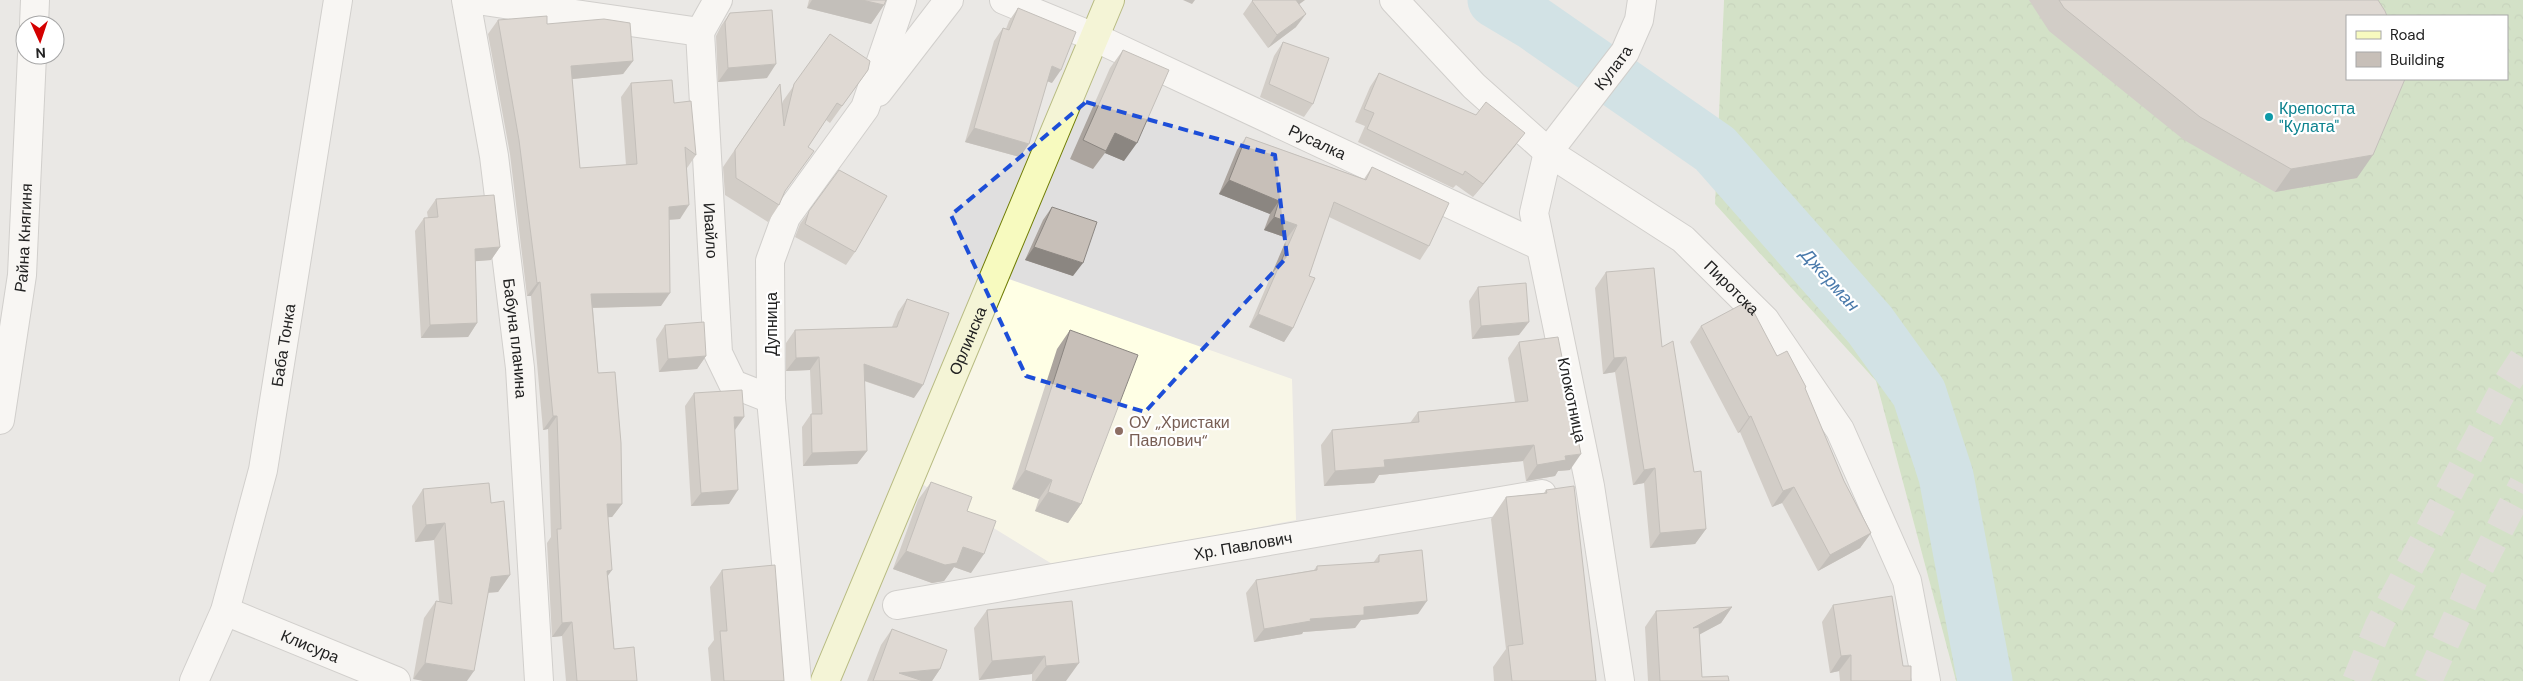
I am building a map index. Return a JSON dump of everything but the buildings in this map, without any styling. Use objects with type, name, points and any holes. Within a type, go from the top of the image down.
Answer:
[{"type":"street","points":[[34,15],[35,0]]},
{"type":"street","name":"Баба Тонка","points":[[194,681],[225,611],[263,470],[338,0]]},
{"type":"street","name":"Бабуна планина","points":[[466,0],[494,156],[520,368],[539,681]]},
{"type":"street","points":[[477,0],[700,32],[718,0]]},
{"type":"street","name":"Дупница","points":[[797,681],[771,399],[770,261],[786,217],[865,108],[902,0]]},
{"type":"street","points":[[865,108],[949,0]]},
{"type":"street","name":"Русалка","points":[[1004,0],[1094,37],[1540,246]]},
{"type":"street","name":"Орлинска","points":[[825,681],[1110,0]]},
{"type":"street","name":"Пиротска","points":[[1394,0],[1474,86],[1548,152],[1683,238],[1765,320],[1840,430],[1908,581],[1926,681]]},
{"type":"street","name":"Кулата","points":[[1567,126],[1625,52],[1639,20],[1642,0]]},
{"type":"street","name":"Ивайло","points":[[700,32],[718,353],[733,384],[771,399]]},
{"type":"street","name":"Райна Княгиня","points":[[0,420],[22,275],[32,65]]},
{"type":"street","name":"Клокотница","points":[[1567,126],[1548,152],[1534,214],[1590,486],[1620,681]]},
{"type":"street","name":"Хр. Павлович","points":[[897,605],[1590,486]]},
{"type":"street","name":"Клисура","points":[[225,611],[396,681]]},
{"type":"highlighted area","points":[[1086,102],[1275,155],[1287,257],[1145,412],[1026,376],[951,215]]},
{"type":"shaded area","points":[[0,0],[1724,0],[1715,204],[1876,381],[1956,681],[0,681]]},
{"type":"shaded area","name":"ОУ „Христаки Павлович“","points":[[1009,279],[1292,379],[1296,520],[1057,567],[922,484]]},
{"type":"green space","points":[[1724,0],[2523,0],[2523,681],[1956,681],[1876,381],[1715,204]]},
{"type":"waterway","name":"Джерман","points":[[1495,0],[1532,22],[1715,149],[1870,325],[1919,393],[1946,476],[1985,681]]},
{"type":"tunnel","points":[[2356,681],[2379,625],[2507,383],[2523,358]]},
{"type":"tunnel","points":[[2428,681],[2473,581],[2523,484]]},
{"type":"place","name":"Крепостта \"Кулата\"","points":[[2269,117]]},
{"type":"place","name":"ОУ „Христаки Павлович“","points":[[1119,431]]}]
